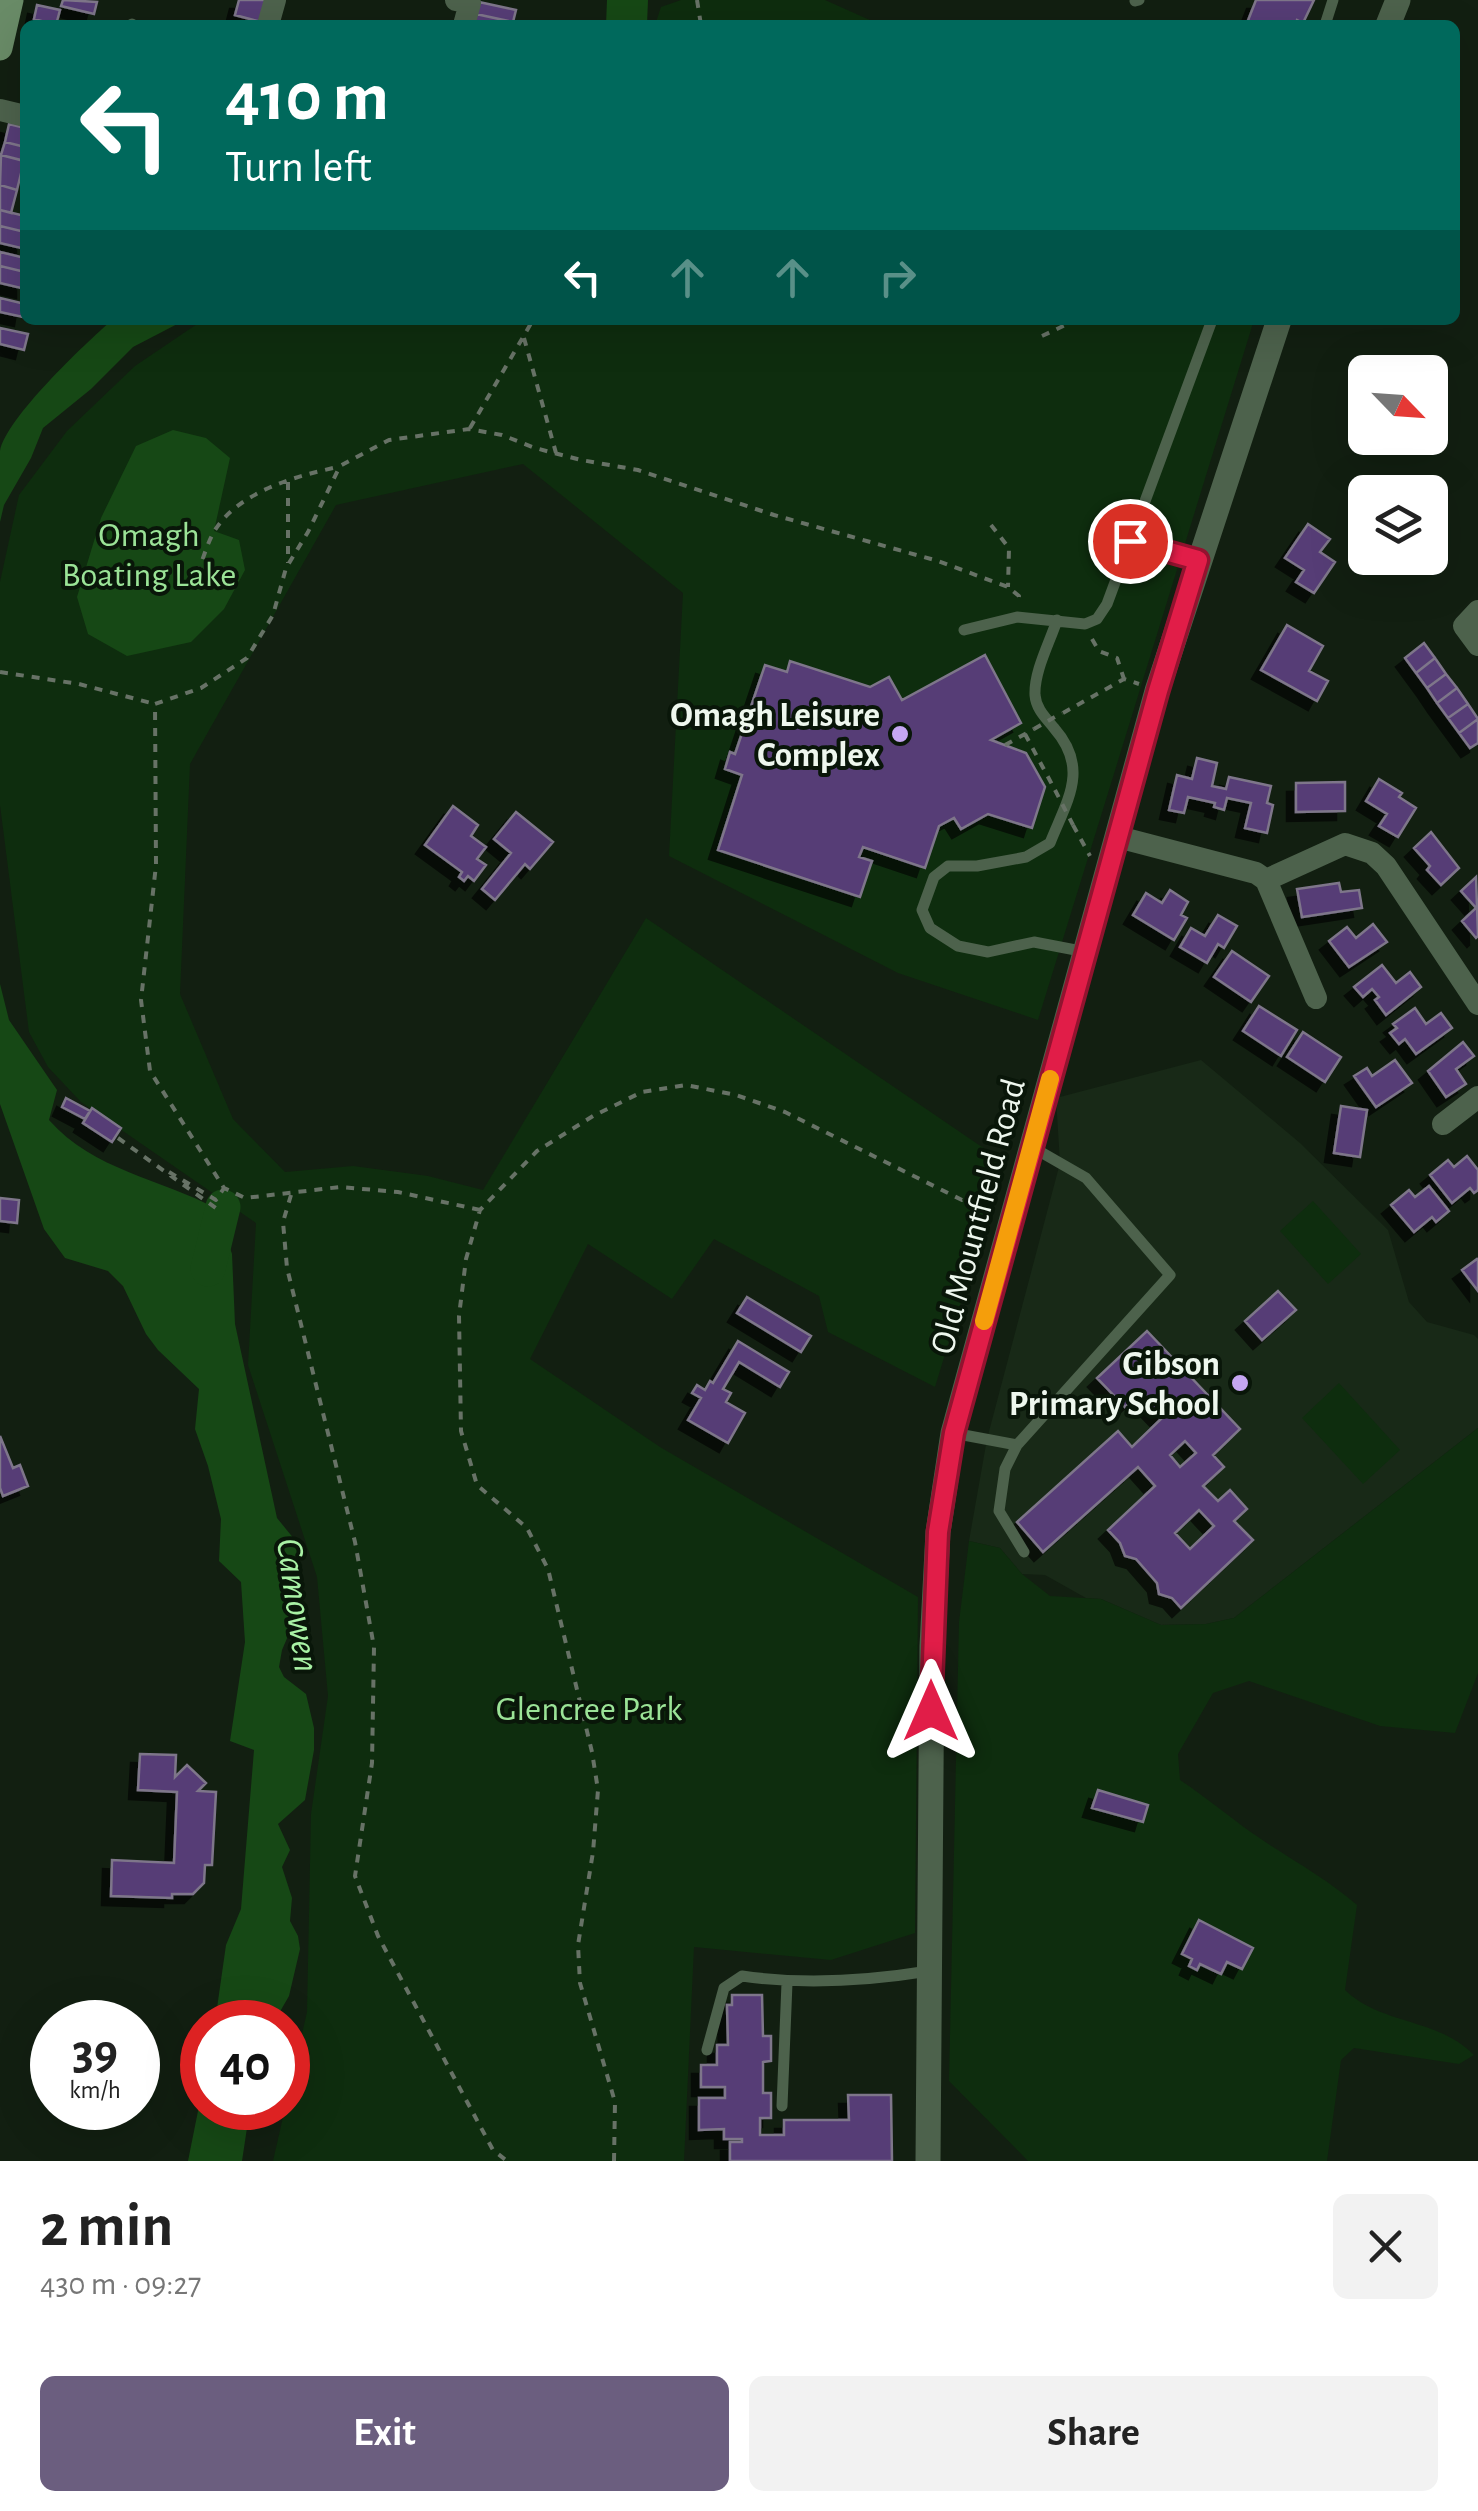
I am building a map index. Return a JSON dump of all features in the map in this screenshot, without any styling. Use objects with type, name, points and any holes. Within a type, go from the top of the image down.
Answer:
[{"type":"main road","points":[[0,48],[11,0]]},
{"type":"street","name":"Old Mountfield Road","points":[[928,2161],[932,1646],[938,1532],[954,1433],[1158,691],[1277,325]]},
{"type":"street","points":[[1478,611],[1464,626],[1478,646]]},
{"type":"street","points":[[1118,837],[1256,873],[1266,880],[1316,998]]},
{"type":"street","points":[[1266,880],[1345,844],[1372,854],[1386,866],[1478,1004]]},
{"type":"street","points":[[1442,1124],[1478,1097]]},
{"type":"lane","points":[[964,630],[1017,617],[1085,624],[1097,619],[1107,604],[1210,325]]},
{"type":"lane","points":[[1130,541],[1198,560]]},
{"type":"lane","points":[[1057,620],[1035,694],[1040,712],[1058,732],[1074,764],[1075,778],[1050,843],[1026,857],[977,866],[948,866],[934,876],[922,910],[930,928],[958,946],[988,952],[1034,942],[1086,952]]},
{"type":"lane","points":[[1024,1552],[998,1511],[1006,1469],[1018,1446],[1170,1275],[1086,1178],[1032,1147]]},
{"type":"lane","points":[[954,1433],[1018,1446]]},
{"type":"lane","points":[[708,2050],[724,1988],[742,1976],[787,1982],[888,1978],[930,1971]]},
{"type":"lane","points":[[782,2106],[787,1982]]},
{"type":"path","points":[[469,429],[530,325]]},
{"type":"path","points":[[1042,336],[1065,325]]},
{"type":"path","points":[[524,337],[556,454]]},
{"type":"path","points":[[197,574],[214,531],[239,502],[340,466],[388,440],[469,429],[502,435],[556,454],[638,470],[774,515],[938,562],[1008,587],[1018,596],[1017,617]]},
{"type":"path","points":[[0,672],[79,684],[156,704],[201,688],[247,658],[273,615],[288,564],[340,466]]},
{"type":"path","points":[[288,482],[288,564]]},
{"type":"path","points":[[991,526],[1010,548],[1008,587]]},
{"type":"path","points":[[1085,624],[1099,650],[1117,658],[1124,679]]},
{"type":"path","points":[[1006,745],[1124,679],[1158,691]]},
{"type":"path","points":[[156,704],[156,865],[141,1000],[150,1071],[224,1188],[245,1198],[340,1186],[398,1192],[480,1210]]},
{"type":"path","points":[[1025,734],[1073,824]]},
{"type":"path","points":[[614,2161],[615,2102],[580,1983],[578,1945],[598,1790],[592,1752],[548,1569],[527,1528],[477,1485],[462,1431],[459,1316],[466,1259],[480,1210],[537,1151],[593,1116],[642,1092],[686,1085],[736,1095],[784,1112],[962,1200],[1021,1187]]},
{"type":"path","points":[[118,1138],[216,1200],[224,1188]]},
{"type":"path","points":[[169,1172],[220,1212]]},
{"type":"path","points":[[290,1195],[284,1222],[287,1268],[351,1524],[374,1647],[372,1764],[355,1876],[387,1952],[493,2150],[507,2161]]},
{"type":"shaded area","points":[[607,0],[648,0],[647,20],[606,20]]},
{"type":"shaded area","points":[[107,325],[175,325],[133,347],[91,389],[43,428],[4,505],[0,522],[0,451],[5,437],[48,382]]},
{"type":"shaded area","points":[[173,430],[206,438],[230,458],[214,531],[239,540],[245,570],[224,609],[191,642],[127,656],[88,634],[77,597],[101,518],[136,446]]},
{"type":"shaded area","points":[[0,984],[9,1020],[57,1090],[49,1120],[86,1151],[217,1209],[232,1254],[235,1324],[277,1518],[299,1545],[294,1622],[279,1667],[284,1677],[306,1694],[314,1728],[305,1800],[278,1824],[290,1850],[282,1867],[292,1898],[290,1921],[300,1949],[287,2000],[218,2000],[226,1945],[241,1909],[254,1750],[230,1741],[245,1642],[241,1582],[219,1561],[221,1519],[195,1429],[199,1389],[146,1334],[123,1286],[108,1271],[65,1258],[44,1229],[0,1104]]},
{"type":"shaded area","name":"Gibson Primary School","points":[[1201,1060],[1300,1143],[1388,1230],[1409,1302],[1427,1322],[1478,1339],[1478,1428],[1234,1618],[1206,1624],[1161,1625],[1101,1599],[1086,1598],[1045,1575],[1022,1574],[1000,1548],[969,1541],[987,1439],[1060,1163],[1056,1098]]},
{"type":"shaded area","points":[[194,2130],[247,2130],[242,2161],[188,2161]]},
{"type":"green space","points":[[681,0],[825,0],[870,20],[657,20],[661,7]]},
{"type":"green space","points":[[196,325],[1252,325],[1038,1020],[898,973],[669,856],[683,593],[523,464],[336,505],[190,764],[180,994],[233,1119],[285,1172],[353,1166],[428,1176],[483,1190],[646,918],[1004,1162],[935,1387],[828,1332],[819,1296],[714,1239],[672,1299],[588,1244],[530,1359],[660,1447],[918,1597],[915,1933],[831,1960],[694,1947],[684,2161],[273,2161],[280,2130],[310,2130],[307,2000],[311,1814],[328,1696],[317,1577],[248,1365],[256,1223],[81,1102],[48,1067],[29,1032],[0,805],[0,582],[19,495],[67,431],[135,366]]},
{"type":"green space","points":[[1313,1201],[1361,1254],[1328,1284],[1280,1231]]},
{"type":"green space","points":[[1339,1383],[1400,1450],[1363,1484],[1302,1418]]},
{"type":"green space","points":[[1478,1428],[1478,1673],[1455,1733],[1380,1726],[1249,1681],[1213,1693],[1178,1754],[1180,1780],[1357,1905],[1345,1990],[1375,2010],[1444,2034],[1474,2055],[1459,2064],[1354,2048],[1341,2060],[1327,2161],[1028,2161],[949,2081],[959,1622],[969,1541],[1000,1548],[1022,1574],[1050,1596],[1101,1599],[1161,1625],[1206,1624],[1234,1618]]},
{"type":"building","points":[[63,0],[97,2],[94,14],[61,6]]},
{"type":"building","points":[[239,0],[267,0],[262,20],[235,15]]},
{"type":"building","points":[[1256,0],[1314,0],[1304,20],[1248,20]]},
{"type":"building","points":[[479,2],[516,10],[514,20],[476,14]]},
{"type":"building","points":[[37,5],[60,10],[57,20],[34,19]]},
{"type":"building","points":[[476,14],[504,20],[474,20]]},
{"type":"building","points":[[9,124],[20,127],[20,146],[5,142]]},
{"type":"building","points":[[5,142],[20,146],[20,160],[1,155]]},
{"type":"building","points":[[1,155],[20,160],[17,190],[0,185]]},
{"type":"building","points":[[0,185],[17,190],[11,213],[0,210]]},
{"type":"building","points":[[0,210],[20,215],[20,231],[0,226]]},
{"type":"building","points":[[0,226],[20,231],[20,248],[0,243]]},
{"type":"building","points":[[0,252],[20,257],[20,271],[0,266]]},
{"type":"building","points":[[0,266],[20,271],[20,288],[0,283]]},
{"type":"building","points":[[0,298],[20,303],[20,316],[0,312]]},
{"type":"building","points":[[0,328],[28,334],[24,350],[0,344]]},
{"type":"building","points":[[1308,524],[1330,539],[1320,552],[1335,562],[1314,593],[1296,582],[1304,570],[1285,558]]},
{"type":"building","points":[[1287,625],[1323,646],[1309,671],[1328,681],[1317,701],[1261,670]]},
{"type":"building","points":[[1424,643],[1435,658],[1416,673],[1405,658]]},
{"type":"building","name":"Omagh Leisure Complex","points":[[985,655],[1021,723],[991,740],[1026,753],[1045,787],[1032,828],[988,814],[961,829],[954,818],[939,826],[925,868],[863,847],[859,857],[872,861],[860,897],[718,850],[742,775],[725,769],[730,752],[735,754],[765,665],[787,672],[790,661],[870,687],[889,677],[902,700]]},
{"type":"building","points":[[1435,658],[1446,674],[1427,688],[1416,673]]},
{"type":"building","points":[[1446,674],[1457,688],[1437,703],[1427,688]]},
{"type":"building","points":[[1457,688],[1468,704],[1448,718],[1437,703]]},
{"type":"building","points":[[1468,704],[1478,719],[1459,733],[1448,718]]},
{"type":"building","points":[[1478,719],[1478,743],[1470,748],[1459,733]]},
{"type":"building","points":[[1197,758],[1217,763],[1212,786],[1226,789],[1229,777],[1271,786],[1267,803],[1273,805],[1267,833],[1245,828],[1251,803],[1227,798],[1224,810],[1214,807],[1215,803],[1188,797],[1184,813],[1169,810],[1177,775],[1192,779]]},
{"type":"building","points":[[1379,779],[1402,793],[1399,797],[1416,808],[1398,837],[1379,826],[1387,814],[1366,801]]},
{"type":"building","points":[[1345,782],[1345,811],[1296,812],[1296,783]]},
{"type":"building","points":[[453,806],[478,825],[471,836],[486,847],[477,859],[486,865],[474,881],[468,876],[464,881],[459,877],[462,872],[425,845]]},
{"type":"building","points":[[516,812],[553,842],[530,869],[525,864],[495,900],[482,889],[511,853],[494,839]]},
{"type":"building","points":[[1431,832],[1459,868],[1441,885],[1414,848]]},
{"type":"building","points":[[1476,877],[1478,936],[1476,938],[1462,921],[1476,908],[1461,891]]},
{"type":"building","points":[[1339,883],[1341,892],[1359,890],[1362,908],[1302,917],[1297,889]]},
{"type":"building","points":[[1170,890],[1188,902],[1181,915],[1187,918],[1174,940],[1133,915],[1146,893],[1162,903]]},
{"type":"building","points":[[1218,915],[1237,926],[1224,948],[1218,944],[1207,963],[1180,947],[1191,928],[1205,936]]},
{"type":"building","points":[[1373,924],[1387,942],[1349,967],[1329,941],[1347,927],[1356,938]]},
{"type":"building","points":[[1232,951],[1269,976],[1251,1002],[1214,977]]},
{"type":"building","points":[[1382,965],[1396,983],[1410,972],[1421,987],[1386,1015],[1372,989],[1363,997],[1354,987]]},
{"type":"building","points":[[1259,1006],[1297,1030],[1281,1056],[1243,1031]]},
{"type":"building","points":[[1415,1008],[1426,1024],[1441,1013],[1452,1028],[1416,1054],[1405,1039],[1399,1044],[1390,1033],[1397,1028],[1393,1024]]},
{"type":"building","points":[[1303,1032],[1341,1057],[1325,1082],[1287,1057]]},
{"type":"building","points":[[1463,1042],[1474,1056],[1456,1069],[1466,1084],[1446,1097],[1428,1071]]},
{"type":"building","points":[[1395,1060],[1412,1083],[1376,1107],[1354,1076],[1367,1068],[1372,1076]]},
{"type":"building","points":[[66,1098],[90,1111],[85,1119],[62,1107]]},
{"type":"building","points":[[1341,1106],[1367,1110],[1360,1157],[1334,1153]]},
{"type":"building","points":[[92,1108],[121,1128],[112,1142],[83,1123]]},
{"type":"building","points":[[1467,1156],[1478,1170],[1478,1190],[1474,1193],[1470,1188],[1452,1203],[1430,1175],[1448,1160],[1454,1167]]},
{"type":"building","points":[[1429,1186],[1449,1211],[1436,1222],[1432,1217],[1414,1232],[1391,1205],[1409,1190],[1415,1197]]},
{"type":"building","points":[[0,1198],[19,1200],[17,1223],[0,1221]]},
{"type":"building","points":[[1478,1260],[1478,1291],[1462,1270]]},
{"type":"building","points":[[1278,1291],[1296,1310],[1262,1340],[1245,1321]]},
{"type":"building","points":[[747,1297],[811,1336],[801,1352],[737,1313]]},
{"type":"building","points":[[1147,1331],[1240,1429],[1213,1455],[1224,1467],[1203,1486],[1218,1501],[1230,1490],[1247,1509],[1234,1521],[1253,1540],[1181,1608],[1172,1598],[1159,1594],[1157,1583],[1136,1559],[1125,1556],[1108,1530],[1155,1486],[1138,1467],[1043,1552],[1017,1522],[1118,1431],[1132,1447],[1161,1419],[1138,1395],[1125,1407],[1097,1378]],"holes":[[[1185,1441],[1196,1453],[1180,1467],[1170,1455]],[[1199,1510],[1214,1526],[1190,1549],[1175,1533]]]},
{"type":"building","points":[[738,1341],[789,1372],[780,1387],[739,1362],[723,1389],[731,1393],[726,1402],[745,1413],[728,1443],[688,1420],[701,1398],[692,1393],[697,1385],[705,1390],[710,1381],[713,1383]]},
{"type":"building","points":[[0,1436],[13,1468],[20,1465],[28,1486],[3,1496],[0,1488]]},
{"type":"building","points":[[140,1754],[176,1755],[175,1777],[187,1765],[206,1783],[198,1791],[216,1792],[212,1865],[205,1865],[204,1883],[193,1894],[172,1894],[172,1898],[111,1896],[112,1860],[174,1863],[177,1792],[138,1790]]},
{"type":"building","points":[[1098,1790],[1148,1805],[1143,1822],[1092,1808]]},
{"type":"building","points":[[1199,1920],[1253,1948],[1242,1969],[1227,1962],[1221,1974],[1200,1964],[1197,1970],[1189,1966],[1192,1959],[1182,1954]]},
{"type":"building","points":[[732,1995],[762,1995],[763,2036],[771,2036],[771,2061],[763,2062],[763,2093],[771,2093],[771,2118],[760,2118],[760,2135],[784,2135],[784,2120],[849,2120],[848,2095],[891,2095],[892,2161],[730,2161],[730,2142],[742,2139],[724,2139],[724,2129],[699,2130],[699,2098],[725,2098],[725,2087],[701,2087],[701,2065],[717,2065],[717,2045],[728,2045],[727,2005],[732,2005]]},
{"type":"waterway","points":[[208,1269],[223,1207]]},
{"type":"slow traffic","points":[[984,1321],[1050,1079]]},
{"type":"place","name":"Omagh Leisure Complex","points":[[900,734]]},
{"type":"place","name":"Gibson Primary School","points":[[1240,1383]]},
{"type":"route","points":[[931,1711],[938,1532],[954,1433],[1158,691],[1198,560],[1130,541]]},
{"type":"park label","name":"Omagh Boating Lake","points":[[149,554]]},
{"type":"park label","name":"Glencree Park","points":[[589,1708]]},
{"type":"water label","name":"Camowen","points":[[299,1605]]}]
